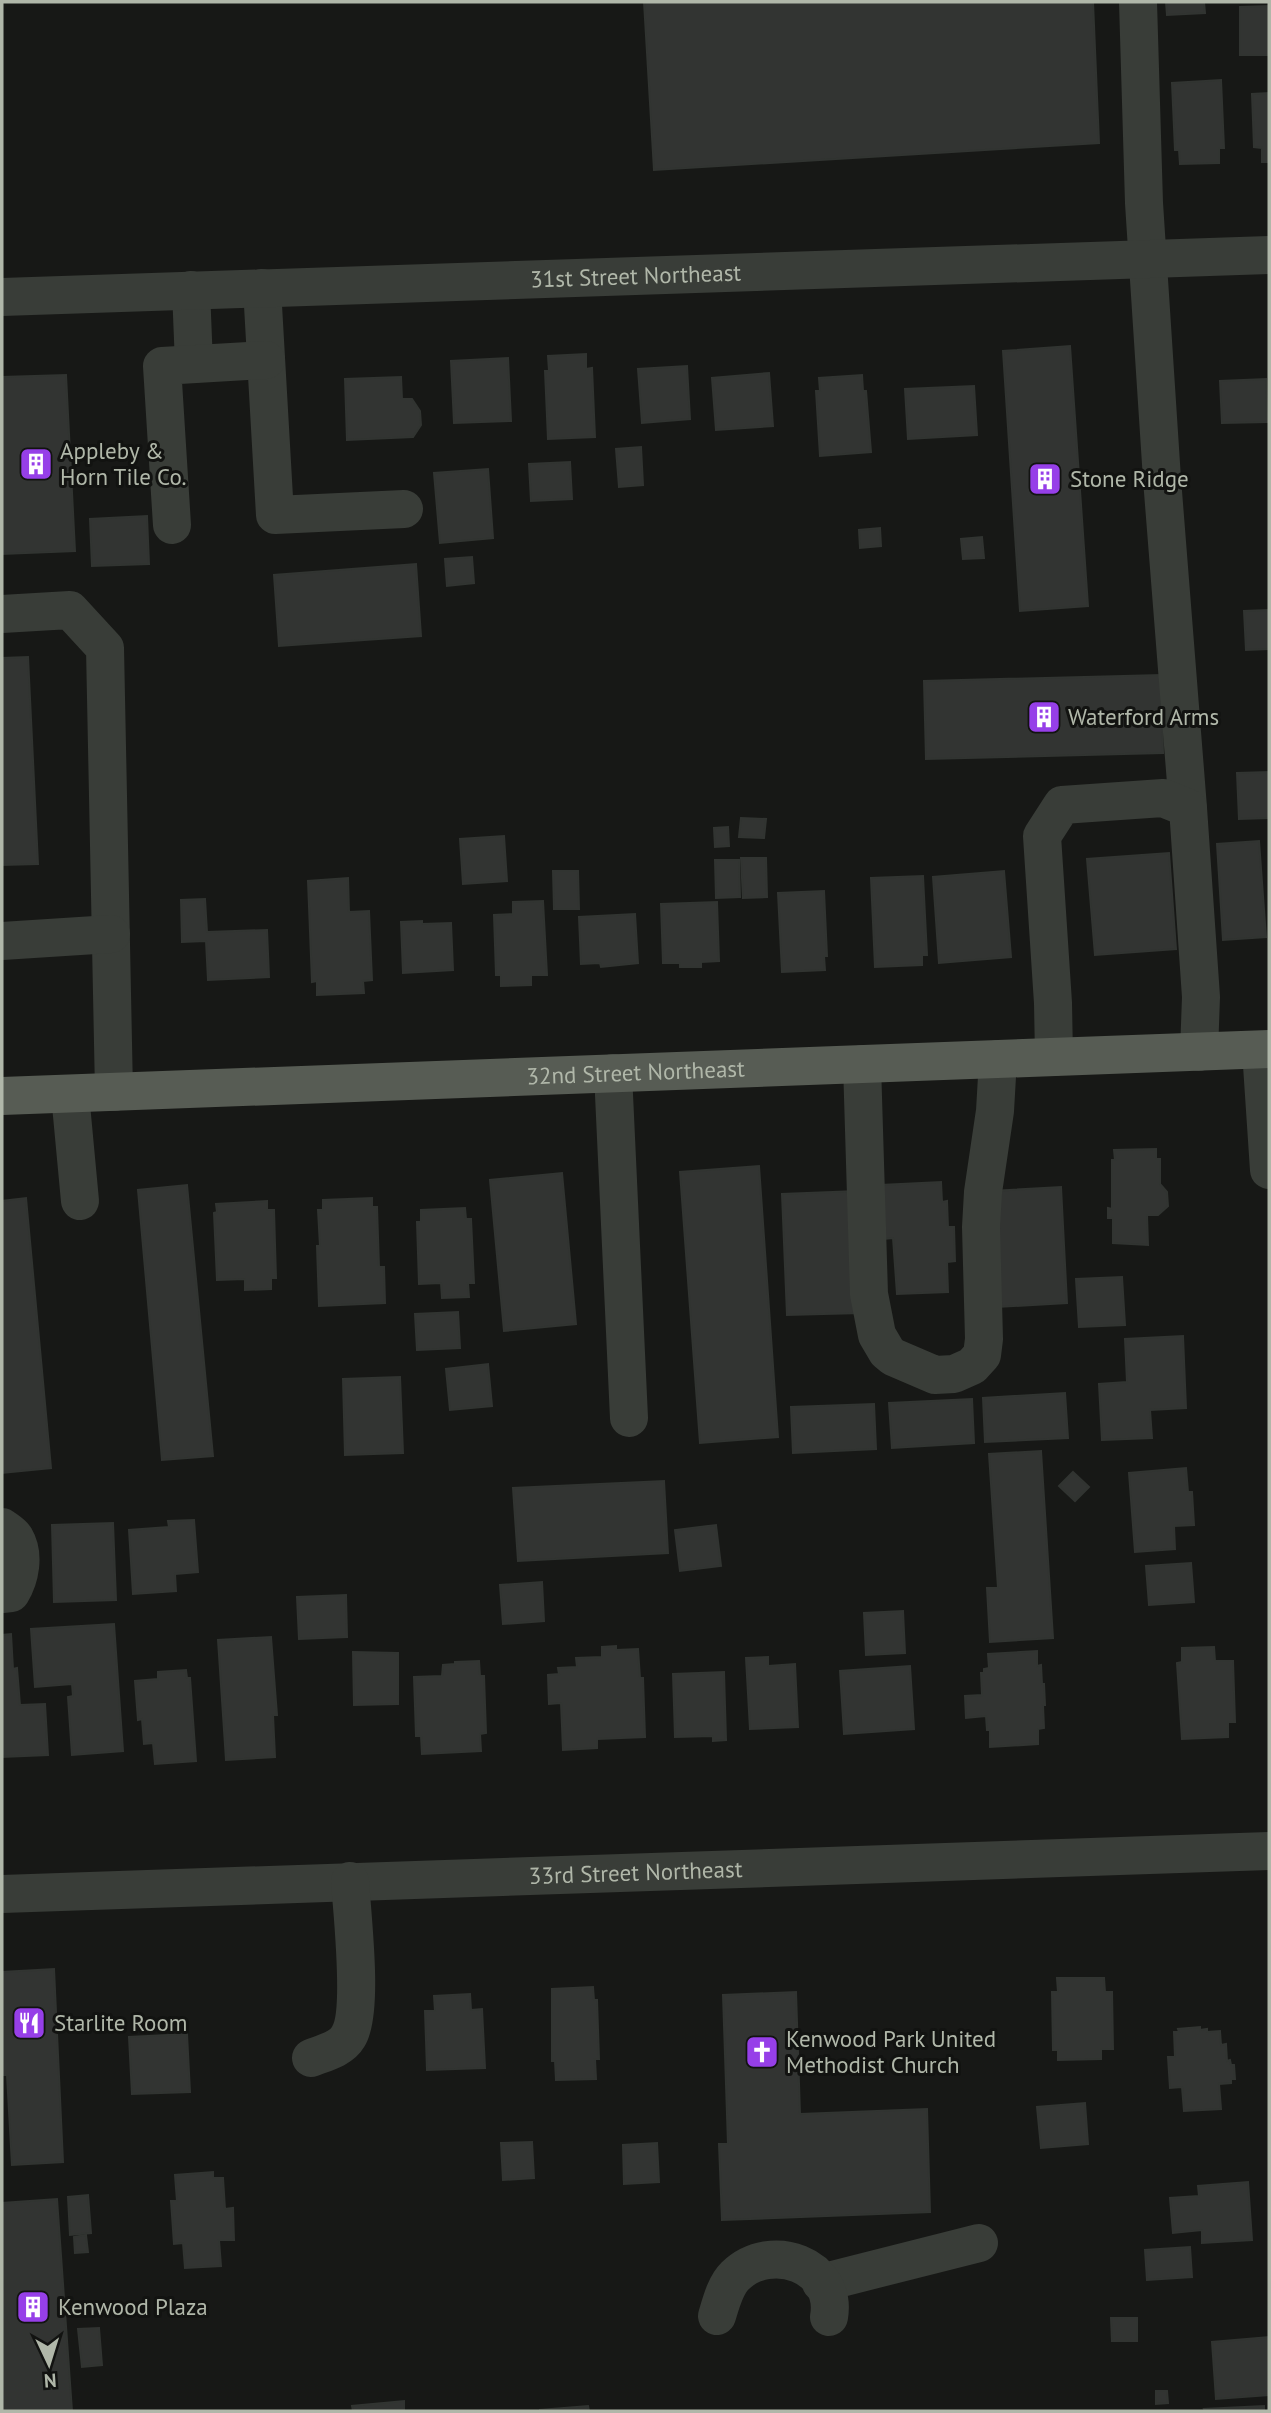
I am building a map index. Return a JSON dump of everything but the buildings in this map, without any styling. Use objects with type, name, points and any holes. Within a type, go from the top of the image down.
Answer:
[{"type":"main road","name":"32nd Street Northeast","points":[[2,1096],[1265,1049]]},
{"type":"street","points":[[1138,2],[1144,203],[1201,997],[1199,1052]]},
{"type":"street","name":"31st Street Northeast","points":[[2,297],[1269,255]]},
{"type":"street","points":[[262,288],[275,515],[404,509]]},
{"type":"street","points":[[191,290],[194,363]]},
{"type":"street","points":[[172,525],[162,366],[266,360]]},
{"type":"street","points":[[2,614],[70,610],[105,648],[114,1093]]},
{"type":"street","points":[[1054,1057],[1054,1003],[1042,836],[1062,806],[1163,798],[1188,807]]},
{"type":"street","points":[[2,941],[111,934]]},
{"type":"street","points":[[1265,1049],[1269,1170]]},
{"type":"street","points":[[862,1064],[869,1294],[877,1335],[893,1357],[934,1375],[954,1374],[972,1366],[982,1355],[984,1339],[981,1227],[983,1192],[995,1111],[998,1059]]},
{"type":"street","points":[[613,1073],[629,1419]]},
{"type":"street","points":[[70,1094],[80,1202]]},
{"type":"street","points":[[2,1527],[15,1537],[20,1556],[19,1579],[11,1593],[2,1594]]},
{"type":"street","name":"33rd Street Northeast","points":[[2,1894],[1269,1851]]},
{"type":"street","points":[[311,2058],[332,2050],[347,2040],[355,2024],[350,1881]]},
{"type":"street","points":[[717,2316],[733,2278],[751,2263],[776,2259],[803,2263],[825,2300],[979,2243]]},
{"type":"place","name":"Appleby & Horn Tile Co.","points":[[36,464]]},
{"type":"place","name":"Stone Ridge","points":[[1045,479]]},
{"type":"place","name":"Waterford Arms","points":[[1044,717]]},
{"type":"place","name":"Starlite Room","points":[[29,2023]]},
{"type":"place","name":"Kenwood Park United Methodist Church","points":[[762,2052]]},
{"type":"place","name":"Kenwood Plaza","points":[[33,2307]]}]
